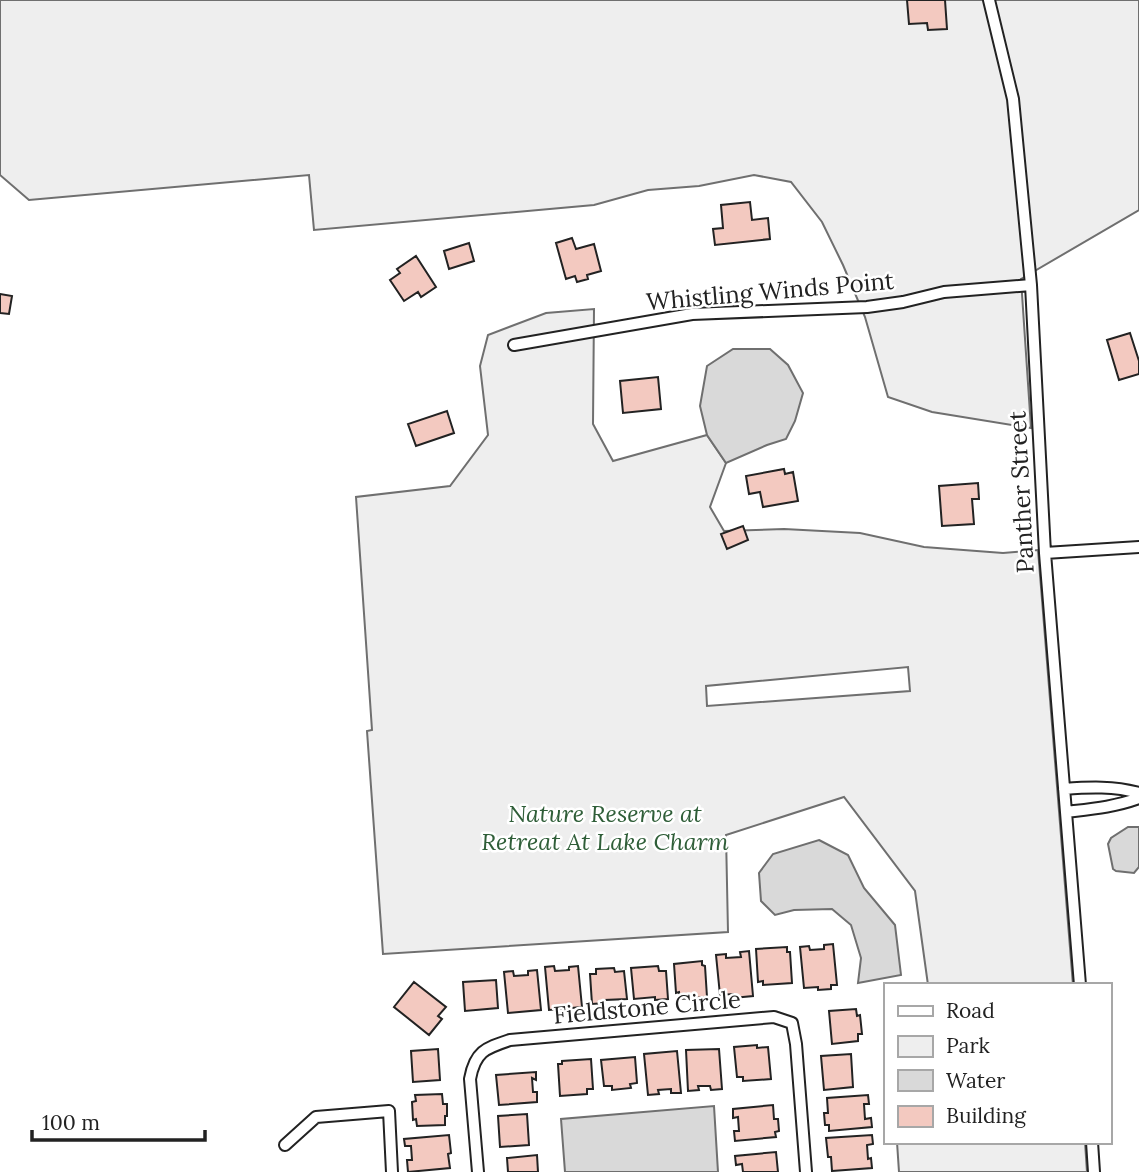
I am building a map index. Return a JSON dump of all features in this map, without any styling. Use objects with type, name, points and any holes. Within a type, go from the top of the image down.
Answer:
[{"type":"street","name":"Panther Street","points":[[989,0],[1013,99],[1031,285],[1045,553],[1080,983]]},
{"type":"street","name":"Whistling Winds Point","points":[[514,345],[692,314],[867,307],[944,292],[1031,285]]},
{"type":"street","points":[[1045,553],[1139,547]]},
{"type":"street","points":[[1110,788],[1111,806]]},
{"type":"street","points":[[1064,789],[1123,788],[1139,793]]},
{"type":"street","points":[[1066,812],[1111,806],[1139,798]]},
{"type":"street","name":"Fieldstone Circle","points":[[478,1172],[470,1079],[472,1067],[485,1049],[510,1040],[774,1017],[792,1023],[806,1172]]},
{"type":"street","points":[[285,1145],[316,1117],[389,1111],[392,1172]]},
{"type":"street","points":[[1092,1144],[1094,1172]]},
{"type":"green space","points":[[0,0],[1139,0],[1139,210],[1021,279],[1031,428],[932,412],[888,397],[865,317],[843,265],[822,222],[791,182],[754,175],[699,186],[648,190],[594,205],[314,230],[309,175],[29,200],[0,175]]},
{"type":"green space","name":"Nature Reserve at Retreat At Lake Charm","points":[[594,309],[593,424],[613,461],[707,435],[726,463],[710,507],[724,531],[784,529],[860,533],[924,547],[1003,553],[1038,550],[1073,983],[928,983],[915,891],[844,797],[726,835],[728,932],[383,954],[367,731],[372,730],[356,497],[450,486],[488,435],[480,366],[488,335],[546,313]],"holes":[[[908,667],[910,691],[707,706],[706,686]]]},
{"type":"green space","points":[[897,1144],[1085,1144],[1087,1172],[899,1172]]},
{"type":"water","points":[[733,349],[770,349],[788,365],[803,393],[795,421],[786,439],[726,463],[707,435],[700,406],[707,366]]},
{"type":"water","points":[[1128,827],[1139,827],[1139,867],[1134,873],[1113,869],[1108,844],[1111,838]]},
{"type":"water","points":[[819,840],[848,855],[864,888],[895,925],[901,975],[858,983],[861,958],[851,925],[832,909],[794,910],[775,915],[761,901],[759,873],[773,854]]},
{"type":"water","points":[[714,1106],[718,1172],[565,1172],[561,1119]]},
{"type":"building","points":[[907,0],[945,0],[947,29],[928,30],[927,23],[909,24]]},
{"type":"building","points":[[750,202],[752,220],[768,218],[770,239],[715,245],[713,229],[723,228],[721,205]]},
{"type":"building","points":[[572,238],[576,249],[594,244],[601,271],[587,275],[588,279],[577,282],[575,276],[566,279],[556,243]]},
{"type":"building","points":[[469,243],[474,261],[449,269],[444,251]]},
{"type":"building","points":[[416,256],[436,287],[421,297],[418,292],[404,301],[390,280],[400,273],[397,269]]},
{"type":"building","points":[[0,294],[12,296],[9,314],[0,313]]},
{"type":"building","points":[[1130,333],[1139,361],[1139,374],[1119,380],[1107,340]]},
{"type":"building","points":[[658,377],[661,409],[623,413],[620,381]]},
{"type":"building","points":[[447,411],[454,433],[416,446],[408,424]]},
{"type":"building","points":[[784,469],[785,474],[793,472],[798,501],[763,507],[760,492],[749,494],[746,476]]},
{"type":"building","points":[[978,483],[979,499],[972,499],[974,524],[942,526],[939,486]]},
{"type":"building","points":[[743,526],[748,540],[727,549],[721,534]]},
{"type":"building","points":[[833,944],[837,985],[831,985],[831,989],[804,988],[800,947],[809,946],[810,950],[824,949],[824,945]]},
{"type":"building","points":[[787,947],[787,952],[790,952],[792,983],[763,985],[763,981],[758,982],[756,949]]},
{"type":"building","points":[[749,951],[753,996],[733,998],[733,994],[720,995],[716,955],[726,954],[726,958],[741,957],[740,952]]},
{"type":"building","points":[[702,961],[705,966],[707,997],[680,999],[679,992],[676,993],[674,964]]},
{"type":"building","points":[[554,966],[555,971],[578,966],[582,1007],[549,1010],[545,967]]},
{"type":"building","points":[[658,966],[659,971],[666,971],[668,999],[634,999],[631,968]]},
{"type":"building","points":[[614,968],[615,972],[624,971],[627,999],[605,1000],[605,1003],[592,1004],[590,974],[596,974],[596,969]]},
{"type":"building","points":[[537,970],[541,1010],[508,1013],[504,972],[513,971],[514,976],[528,975],[528,971]]},
{"type":"building","points":[[496,980],[498,1008],[465,1011],[463,982]]},
{"type":"building","points":[[414,982],[446,1007],[438,1016],[442,1019],[429,1035],[394,1007]]},
{"type":"building","points":[[856,1009],[857,1016],[860,1015],[862,1034],[858,1034],[858,1041],[832,1044],[829,1011]]},
{"type":"building","points":[[757,1045],[757,1048],[768,1047],[771,1079],[743,1081],[743,1077],[737,1077],[734,1047]]},
{"type":"building","points":[[438,1049],[440,1080],[413,1082],[411,1051]]},
{"type":"building","points":[[719,1049],[722,1089],[711,1090],[710,1086],[698,1086],[699,1090],[688,1091],[686,1050]]},
{"type":"building","points":[[677,1051],[681,1093],[671,1093],[671,1089],[658,1090],[659,1094],[648,1095],[644,1054]]},
{"type":"building","points":[[851,1054],[853,1087],[824,1090],[821,1056]]},
{"type":"building","points":[[635,1057],[637,1083],[630,1084],[631,1088],[612,1090],[612,1086],[604,1086],[601,1060]]},
{"type":"building","points":[[591,1059],[593,1089],[587,1089],[587,1094],[560,1096],[558,1064],[562,1064],[562,1061]]},
{"type":"building","points":[[536,1072],[536,1080],[532,1078],[537,1102],[499,1105],[496,1075]]},
{"type":"building","points":[[442,1094],[443,1104],[447,1104],[445,1125],[417,1126],[416,1119],[413,1120],[412,1102],[416,1101],[415,1095]]},
{"type":"building","points":[[868,1095],[869,1104],[864,1104],[865,1119],[871,1118],[872,1127],[829,1131],[829,1125],[825,1125],[824,1113],[828,1113],[827,1098]]},
{"type":"building","points":[[773,1105],[774,1119],[778,1119],[779,1131],[775,1132],[776,1137],[735,1141],[734,1131],[739,1131],[738,1117],[733,1118],[733,1109]]},
{"type":"building","points":[[527,1114],[529,1145],[500,1147],[498,1116]]},
{"type":"building","points":[[449,1135],[450,1168],[408,1172],[407,1160],[412,1160],[411,1146],[405,1146],[404,1139]]},
{"type":"building","points":[[872,1135],[873,1144],[867,1145],[872,1168],[832,1171],[826,1138]]},
{"type":"building","points":[[776,1152],[778,1172],[743,1172],[742,1164],[736,1165],[735,1156]]},
{"type":"building","points":[[537,1155],[538,1172],[508,1172],[507,1158]]}]
